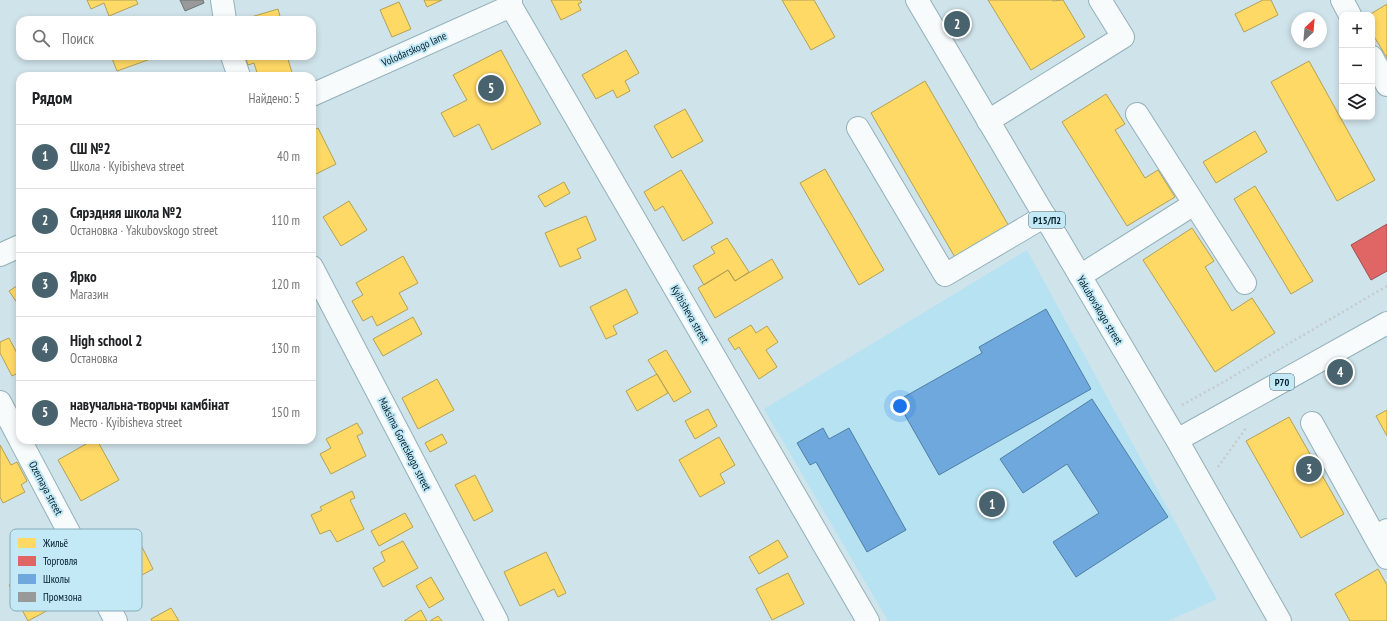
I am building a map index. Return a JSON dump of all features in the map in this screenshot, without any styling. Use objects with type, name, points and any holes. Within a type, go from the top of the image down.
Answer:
[{"type":"street","points":[[222,0],[224,16]]},
{"type":"street","name":"Yakubovskogo street","points":[[917,0],[1163,415],[1280,621]]},
{"type":"street","points":[[988,121],[1123,38],[1100,0]]},
{"type":"street","points":[[1342,0],[1348,12]]},
{"type":"street","name":"Volodarskogo lane","points":[[316,93],[511,3]]},
{"type":"street","name":"Kyibisheva street","points":[[511,3],[868,621]]},
{"type":"street","points":[[233,60],[238,72]]},
{"type":"street","points":[[1375,63],[1387,85]]},
{"type":"street","points":[[1136,114],[1245,283]]},
{"type":"street","points":[[858,128],[945,275],[1045,216]]},
{"type":"street","points":[[1080,276],[1194,204]]},
{"type":"street","points":[[0,255],[16,248]]},
{"type":"street","name":"Maksima Goretskogo street","points":[[316,275],[497,621]]},
{"type":"street","name":"Р70","points":[[1177,440],[1387,323]]},
{"type":"street","name":"Ozernaya street","points":[[0,402],[16,432]]},
{"type":"street","points":[[1312,423],[1381,534],[1387,558]]},
{"type":"street","name":"Ozernaya street","points":[[22,444],[67,529]]},
{"type":"street","name":"Ozernaya street","points":[[111,611],[116,621]]},
{"type":"path","points":[[1163,415],[1220,384],[1387,286]]},
{"type":"shaded area","points":[[1027,250],[1217,599],[1168,621],[888,621],[764,409]]},
{"type":"building: Жильё","points":[[87,0],[136,0],[138,4],[109,16],[104,3],[91,9]]},
{"type":"building: Жильё","points":[[424,0],[442,0],[427,7]]},
{"type":"building: Жильё","points":[[551,0],[580,0],[582,2],[578,4],[581,10],[561,20]]},
{"type":"building: Жильё","points":[[782,0],[814,0],[835,37],[811,50]]},
{"type":"building: Жильё","points":[[988,0],[1063,0],[1085,37],[1031,70]]},
{"type":"building: Жильё","points":[[1263,0],[1271,0],[1278,15],[1244,32],[1235,14]]},
{"type":"building: Жильё","points":[[399,2],[411,29],[392,37],[380,10]]},
{"type":"building: Жильё","points":[[1387,4],[1387,58],[1375,38],[1374,12]]},
{"type":"building: Жильё","points":[[278,9],[280,16],[254,16]]},
{"type":"building: Жильё","points":[[501,50],[541,124],[492,150],[479,124],[454,137],[441,113],[467,100],[453,75]]},
{"type":"building: Жильё","points":[[626,50],[639,73],[625,81],[630,91],[617,98],[613,90],[596,99],[582,75]]},
{"type":"building: Жильё","points":[[113,60],[148,60],[117,71]]},
{"type":"building: Жильё","points":[[246,60],[288,60],[292,72],[257,72],[254,63],[248,65]]},
{"type":"building: Жильё","points":[[1309,61],[1339,115],[1339,120],[1342,120],[1375,180],[1337,201],[1271,82]]},
{"type":"building: Жильё","points":[[925,81],[1010,228],[956,259],[871,113]]},
{"type":"building: Жильё","points":[[1106,94],[1125,124],[1115,130],[1145,178],[1158,170],[1175,197],[1127,226],[1062,122]]},
{"type":"building: Жильё","points":[[685,109],[703,141],[672,158],[654,126]]},
{"type":"building: Жильё","points":[[318,128],[336,164],[316,174],[316,129]]},
{"type":"building: Жильё","points":[[1255,131],[1267,152],[1216,183],[1203,162]]},
{"type":"building: Жильё","points":[[825,169],[884,270],[859,285],[800,183]]},
{"type":"building: Жильё","points":[[681,170],[713,223],[683,241],[663,206],[655,211],[644,192]]},
{"type":"building: Жильё","points":[[564,182],[570,193],[545,207],[538,196]]},
{"type":"building: Жильё","points":[[1255,186],[1313,281],[1291,294],[1234,199]]},
{"type":"building: Жильё","points":[[349,201],[367,230],[341,246],[323,217]]},
{"type":"building: Жильё","points":[[586,216],[596,240],[577,249],[581,258],[560,267],[545,233]]},
{"type":"building: Жильё","points":[[1192,228],[1214,261],[1205,267],[1232,311],[1252,298],[1275,333],[1215,372],[1143,260]]},
{"type":"building: Жильё","points":[[727,238],[749,272],[735,281],[728,270],[704,285],[693,266],[715,253],[711,247]]},
{"type":"building: Жильё","points":[[403,256],[418,283],[399,293],[408,309],[377,326],[372,316],[363,321],[352,301],[363,295],[356,283]]},
{"type":"building: Жильё","points":[[772,259],[783,278],[715,318],[698,288],[728,270],[735,281]]},
{"type":"building: Жильё","points":[[16,287],[16,301],[9,291]]},
{"type":"building: Жильё","points":[[626,289],[638,313],[613,326],[617,334],[606,339],[590,307]]},
{"type":"building: Жильё","points":[[413,317],[422,334],[383,356],[373,339]]},
{"type":"building: Жильё","points":[[751,325],[756,333],[767,326],[778,342],[766,350],[777,367],[759,379],[739,347],[735,350],[728,339]]},
{"type":"building: Жильё","points":[[9,338],[16,351],[16,374],[12,376],[0,353],[0,342]]},
{"type":"building: Жильё","points":[[666,350],[691,392],[674,402],[648,360]]},
{"type":"building: Жильё","points":[[657,374],[668,393],[637,411],[626,391]]},
{"type":"building: Жильё","points":[[437,379],[454,410],[418,429],[402,398]]},
{"type":"building: Жильё","points":[[708,409],[717,426],[695,439],[685,421]]},
{"type":"building: Жильё","points":[[1387,410],[1387,436],[1376,416]]},
{"type":"building: Жильё","points":[[1289,417],[1344,514],[1301,538],[1246,441]]},
{"type":"building: Жильё","points":[[357,423],[363,433],[357,436],[366,456],[331,474],[320,454],[331,448],[326,439]]},
{"type":"building: Жильё","points":[[442,434],[447,443],[430,452],[425,443]]},
{"type":"building: Жильё","points":[[719,437],[735,465],[720,474],[725,483],[700,497],[679,460]]},
{"type":"building: Жильё","points":[[86,444],[99,444],[119,480],[81,501],[58,460]]},
{"type":"building: Жильё","points":[[0,445],[11,465],[17,462],[27,481],[21,485],[25,492],[3,503],[0,497]]},
{"type":"building: Жильё","points":[[475,475],[493,511],[474,521],[455,485]]},
{"type":"building: Жильё","points":[[352,491],[355,498],[350,500],[364,529],[337,542],[330,530],[320,534],[311,515],[322,510],[320,507]]},
{"type":"building: Жильё","points":[[405,513],[413,527],[379,546],[371,531]]},
{"type":"building: Жильё","points":[[778,540],[788,557],[759,574],[749,557]]},
{"type":"building: Жильё","points":[[403,541],[418,568],[383,587],[373,568],[385,561],[381,552]]},
{"type":"building: Жильё","points":[[142,547],[153,569],[142,575]]},
{"type":"building: Жильё","points":[[546,552],[566,593],[558,597],[554,589],[520,606],[504,572]]},
{"type":"building: Жильё","points":[[1378,569],[1387,585],[1387,621],[1350,621],[1335,594]]},
{"type":"building: Жильё","points":[[788,573],[804,604],[772,620],[756,589]]},
{"type":"building: Жильё","points":[[431,577],[444,599],[429,608],[416,586]]},
{"type":"building: Жильё","points":[[171,608],[179,621],[152,621],[151,619]]},
{"type":"building: Жильё","points":[[421,610],[427,621],[404,621]]},
{"type":"building: Жильё","points":[[23,611],[46,611],[28,621]]},
{"type":"building: Жильё","points":[[438,616],[442,621],[430,621]]},
{"type":"building: Торговля","points":[[1387,224],[1387,271],[1371,280],[1351,245]]},
{"type":"building: Школы","points":[[1046,309],[1091,389],[939,475],[897,401],[982,353],[979,347]]},
{"type":"building: Школы","points":[[1092,399],[1168,517],[1076,577],[1053,542],[1099,513],[1067,464],[1023,493],[1000,459]]},
{"type":"building: Школы","points":[[823,428],[829,439],[849,428],[906,530],[867,552],[816,462],[810,465],[797,443]]},
{"type":"building: Промзона","points":[[180,0],[203,0],[204,3],[185,11]]},
{"type":"place","name":"Сярэдняя школа №2","points":[[957,24]]},
{"type":"place","name":"навучальна-творчы камбінат","points":[[491,88]]},
{"type":"place","name":"High school 2","points":[[1340,372]]},
{"type":"place","name":"Ярко","points":[[1309,469]]},
{"type":"place","name":"СШ №2","points":[[992,504]]}]
